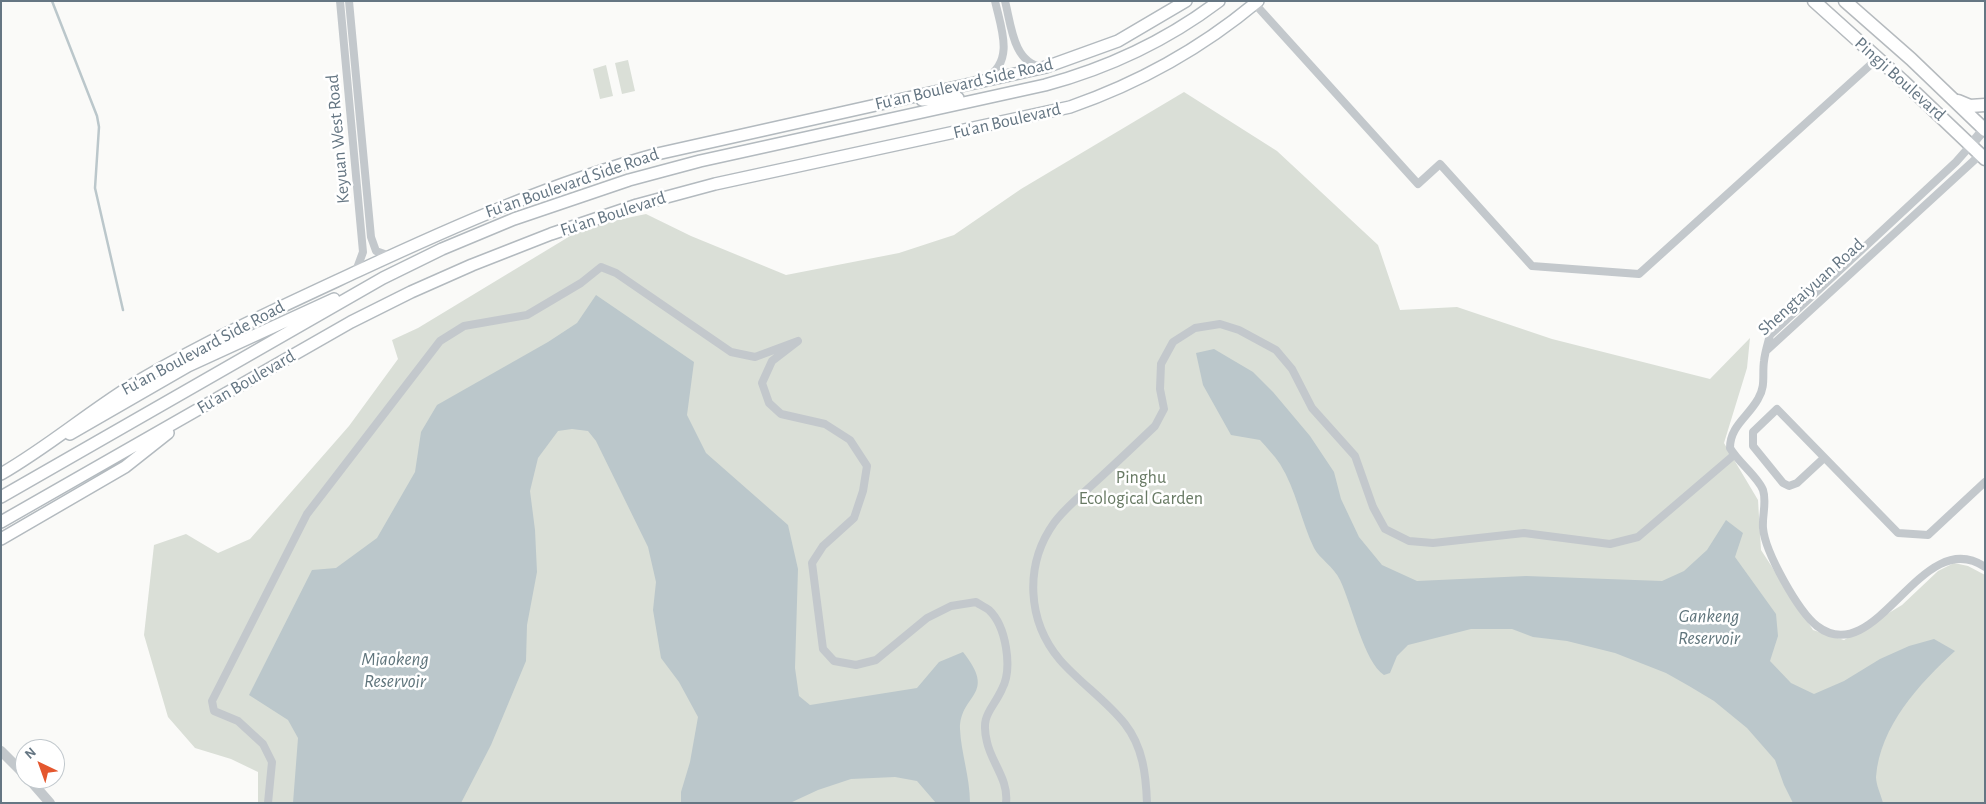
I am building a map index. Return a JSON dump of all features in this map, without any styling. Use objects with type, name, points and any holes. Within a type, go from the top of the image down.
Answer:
[{"type":"main road","name":"Fu'an Boulevard Side Road","points":[[1,474],[36,454],[93,410],[164,366],[261,316],[509,203],[604,169],[688,146],[1046,67],[1118,40],[1186,1]]},
{"type":"main road","name":"Fu'an Boulevard","points":[[1,497],[415,262],[514,219],[629,180],[700,161],[1070,78],[1116,62],[1164,37],[1219,1]]},
{"type":"main road","name":"Pingji Boulevard","points":[[1814,1],[1980,152]]},
{"type":"main road","name":"Pingji Boulevard","points":[[1845,1],[1985,129]]},
{"type":"main road","name":"Fu'an Boulevard","points":[[1,522],[381,306],[440,278],[508,250],[588,221],[677,194],[1070,107],[1111,92],[1168,64],[1209,39],[1256,3]]},
{"type":"main road","points":[[892,101],[990,97]]},
{"type":"main road","points":[[1955,100],[1970,106],[1985,105]]},
{"type":"main road","points":[[36,454],[188,366],[415,262]]},
{"type":"main road","points":[[1,539],[125,466],[192,413]]},
{"type":"street","name":"Keyuan West Road","points":[[340,1],[363,252],[361,263],[355,272]]},
{"type":"street","name":"Keyuan West Road","points":[[349,1],[370,237],[376,251],[390,256]]},
{"type":"street","points":[[980,82],[998,68],[1004,51],[995,1]]},
{"type":"street","points":[[1005,1],[1014,40],[1021,54],[1034,65],[1046,67]]},
{"type":"street","points":[[1256,3],[1418,184],[1440,164],[1532,266],[1639,274],[1878,58]]},
{"type":"street","points":[[1980,152],[1985,129]]},
{"type":"street","name":"Shengtaiyuan Road","points":[[1766,351],[1770,335],[1956,162],[1980,152]]},
{"type":"street","name":"Shengtaiyuan Road","points":[[1766,351],[1980,152]]},
{"type":"street","points":[[268,803],[272,762],[263,744],[238,721],[214,711],[212,700],[307,514],[440,341],[464,326],[527,316],[581,283],[600,267],[616,274],[731,352],[755,357],[798,341],[772,361],[762,383],[769,403],[781,414],[825,424],[850,440],[866,466],[863,491],[854,518],[823,546],[812,563],[823,649],[834,661],[856,665],[876,660],[927,618],[951,606],[976,602],[989,610],[1001,627],[1008,658],[1003,688],[985,715],[987,742],[1004,782],[1006,803]]},
{"type":"street","points":[[1147,803],[1146,780],[1140,751],[1125,724],[1061,662],[1045,636],[1035,610],[1033,573],[1038,555],[1054,523],[1155,426],[1164,409],[1160,390],[1161,364],[1173,342],[1194,328],[1220,324],[1239,330],[1276,350],[1292,369],[1312,408],[1355,456],[1373,507],[1385,529],[1409,540],[1433,543],[1524,533],[1610,544],[1638,537],[1734,455]]},
{"type":"street","points":[[1766,351],[1763,389],[1754,406],[1735,428],[1730,440],[1730,448],[1762,488],[1765,502],[1763,527],[1776,568],[1814,623],[1829,632],[1848,634],[1860,630],[1943,562],[1963,558],[1985,567]]},
{"type":"street","points":[[1824,458],[1796,483],[1788,486],[1783,483],[1753,446],[1753,432],[1778,410],[1898,533],[1928,535],[1985,482]]},
{"type":"street","points":[[1,751],[15,765]]},
{"type":"street","points":[[38,789],[50,803]]},
{"type":"green space","points":[[628,60],[635,91],[622,94],[615,63]]},
{"type":"green space","points":[[606,65],[613,96],[600,99],[593,69]]},
{"type":"green space","name":"Pinghu Ecological Garden","points":[[1184,92],[1277,151],[1378,245],[1400,310],[1457,307],[1552,339],[1710,379],[1750,338],[1747,368],[1724,443],[1758,500],[1761,550],[1813,630],[1844,640],[1902,605],[1938,571],[1954,563],[1968,566],[1985,575],[1985,803],[258,803],[258,772],[231,759],[195,748],[168,717],[144,635],[154,545],[186,534],[218,553],[250,539],[349,426],[398,359],[392,340],[418,328],[585,227],[646,214],[691,236],[786,275],[899,253],[954,235],[1021,189]]},
{"type":"water","name":"Miaokeng Reservoir","points":[[596,295],[694,362],[687,415],[706,453],[788,525],[798,569],[795,668],[799,696],[810,705],[917,688],[939,662],[963,652],[973,666],[977,678],[975,694],[965,708],[960,729],[969,784],[970,803],[936,803],[917,781],[895,777],[851,779],[818,790],[790,803],[681,803],[681,792],[690,762],[698,717],[679,682],[661,658],[653,610],[656,582],[648,547],[596,441],[588,431],[572,429],[558,431],[538,458],[530,491],[535,530],[537,572],[527,625],[526,661],[491,745],[461,803],[293,803],[298,738],[288,720],[249,695],[312,570],[336,568],[377,538],[415,472],[421,432],[437,405],[548,342],[577,323]]},
{"type":"water","name":"Gankeng Reservoir","points":[[1214,349],[1253,372],[1273,392],[1310,436],[1334,472],[1341,499],[1359,537],[1382,565],[1417,581],[1526,576],[1662,581],[1684,571],[1707,550],[1726,520],[1743,533],[1735,557],[1776,614],[1778,636],[1770,661],[1791,683],[1814,694],[1844,681],[1880,659],[1909,646],[1934,639],[1955,651],[1915,692],[1893,723],[1879,758],[1876,777],[1883,803],[1793,803],[1775,760],[1747,728],[1714,701],[1689,686],[1666,673],[1615,653],[1567,641],[1533,637],[1512,629],[1471,629],[1408,645],[1397,656],[1390,673],[1384,675],[1370,658],[1364,646],[1340,580],[1314,548],[1286,474],[1280,464],[1260,440],[1231,435],[1203,385],[1196,353]]},
{"type":"waterway","points":[[52,1],[97,116],[99,127],[95,188],[123,310]]}]
